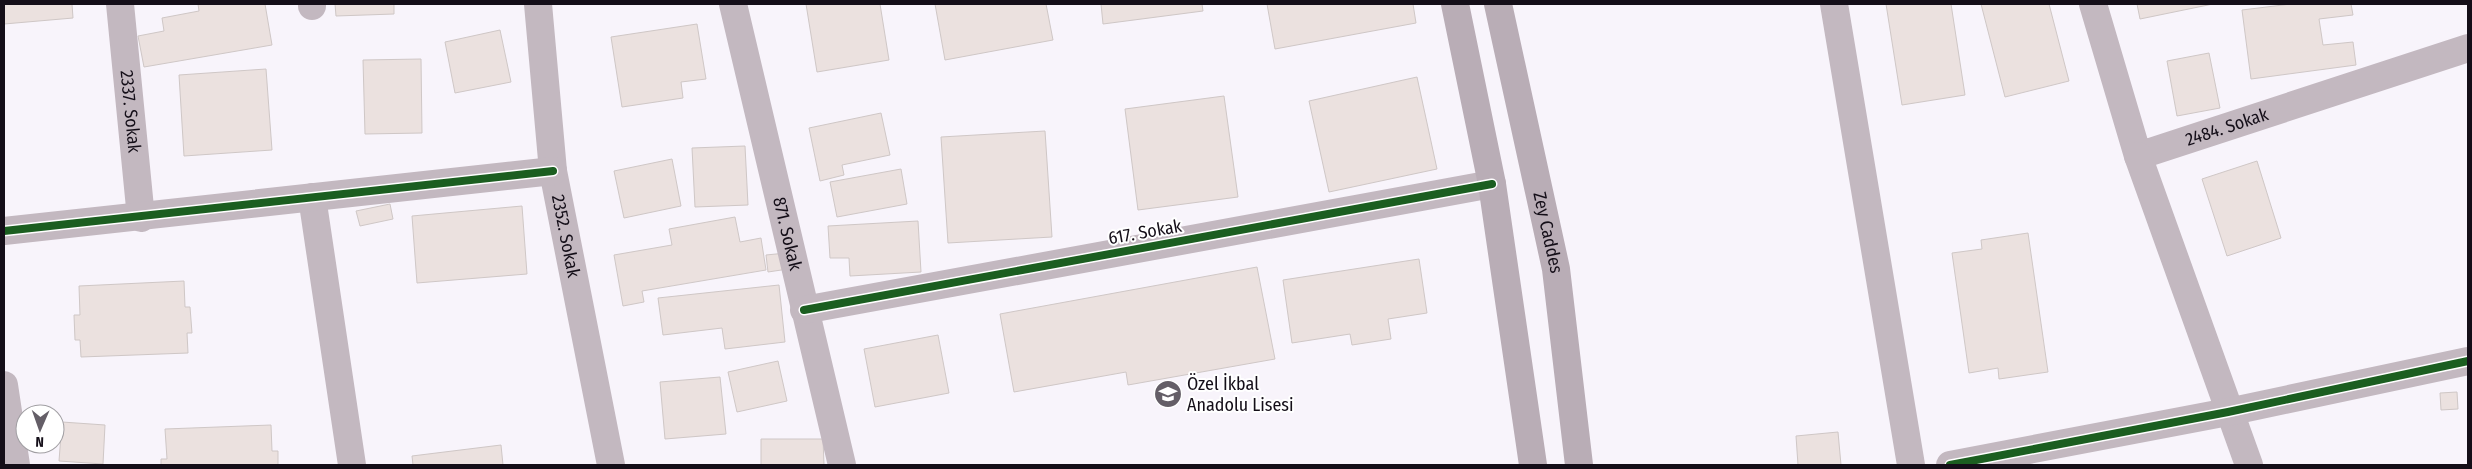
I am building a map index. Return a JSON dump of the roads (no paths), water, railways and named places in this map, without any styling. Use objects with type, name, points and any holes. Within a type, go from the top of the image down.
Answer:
[{"type":"main road","points":[[1455,4],[1492,184],[1533,465]]},
{"type":"main road","name":"Zey Caddes","points":[[1498,4],[1556,269],[1579,465]]},
{"type":"street","name":"2337. Sokak","points":[[120,4],[141,218]]},
{"type":"street","name":"2352. Sokak","points":[[538,4],[553,171],[611,465]]},
{"type":"street","name":"871. Sokak","points":[[733,4],[842,465]]},
{"type":"street","points":[[1834,4],[1911,465]]},
{"type":"street","points":[[2093,4],[2138,156],[2228,412],[2249,465]]},
{"type":"street","name":"2484. Sokak","points":[[2138,156],[2468,48]]},
{"type":"street","points":[[4,231],[141,218],[553,171]]},
{"type":"street","name":"617. Sokak","points":[[804,310],[1492,184]]},
{"type":"street","points":[[312,197],[352,465]]},
{"type":"street","points":[[1950,465],[2035,458],[2228,412],[2468,361]]},
{"type":"street","points":[[4,385],[16,465]]},
{"type":"place","name":"Özel İkbal Anadolu Lisesi","points":[[1168,394]]}]
